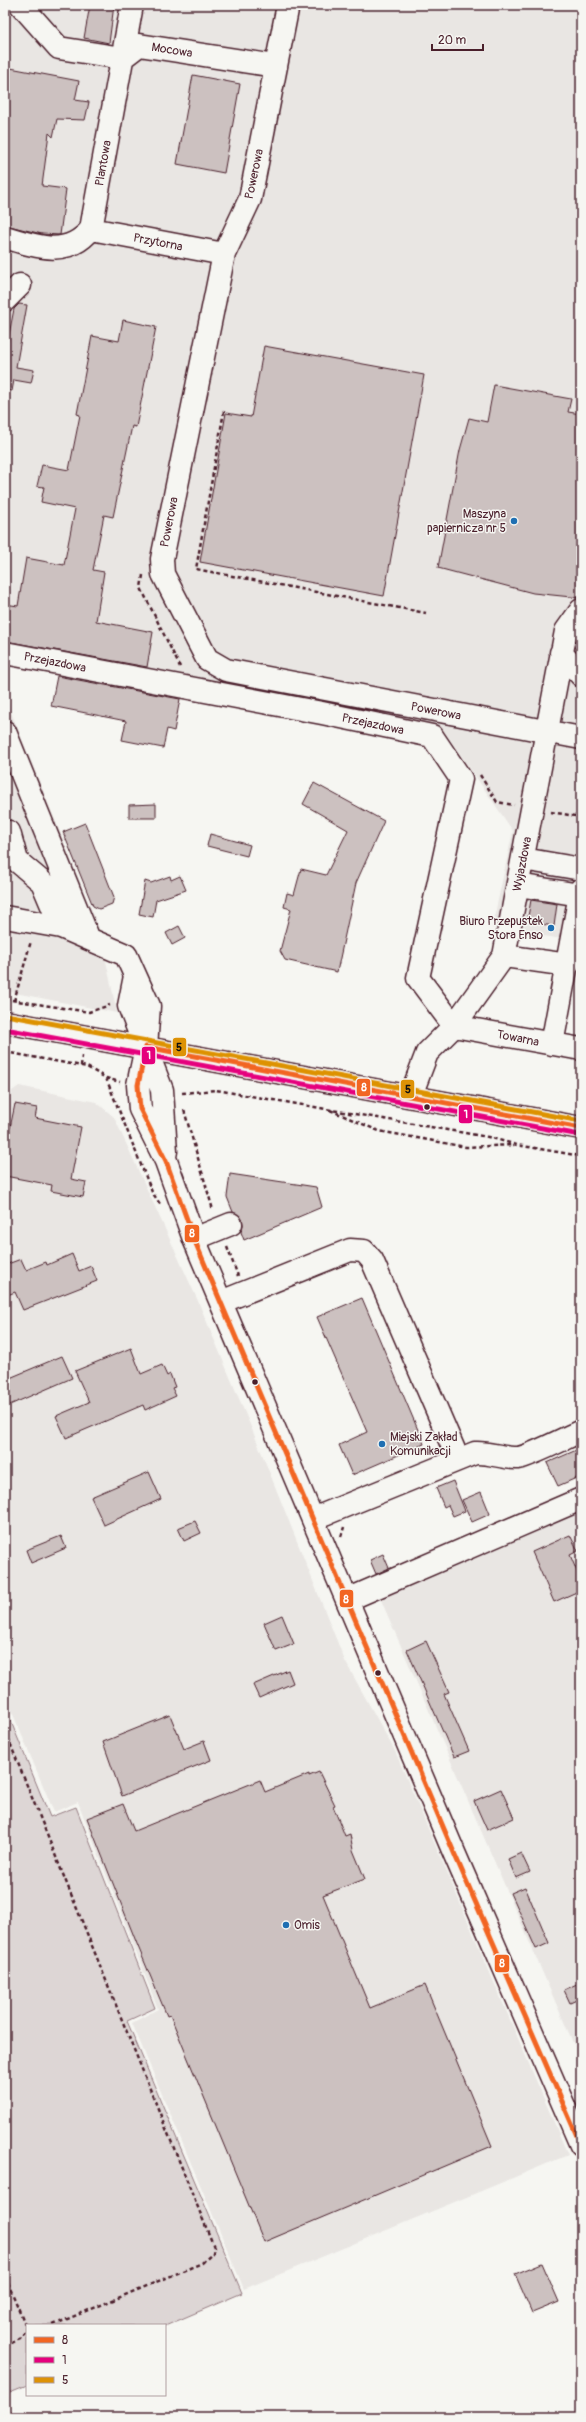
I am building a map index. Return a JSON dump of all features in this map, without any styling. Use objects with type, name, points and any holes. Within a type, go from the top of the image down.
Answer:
[{"type":"street","points":[[21,5],[60,48],[122,58]]},
{"type":"street","name":"Plantowa","points":[[92,229],[132,5]]},
{"type":"street","name":"Powerowa","points":[[288,5],[250,199],[224,254],[162,559],[163,574],[207,659],[226,670],[581,738]]},
{"type":"street","name":"Mocowa","points":[[122,58],[139,46],[275,66]]},
{"type":"street","points":[[5,237],[49,248],[65,248],[81,241],[92,229]]},
{"type":"street","name":"Przytorna","points":[[92,229],[224,254]]},
{"type":"street","points":[[5,300],[20,285]]},
{"type":"street","name":"Wyjazdowa","points":[[411,1095],[427,1053],[454,1026],[504,956],[566,630],[581,610]]},
{"type":"street","name":"Przejazdowa","points":[[5,653],[223,694],[432,736],[461,779],[418,978],[454,1026]]},
{"type":"street","points":[[562,653],[581,675]]},
{"type":"street","points":[[5,732],[88,937]]},
{"type":"street","points":[[7,831],[24,835],[45,830]]},
{"type":"street","points":[[7,831],[17,861],[42,882],[61,927]]},
{"type":"street","points":[[523,859],[581,869]]},
{"type":"street","points":[[518,885],[580,892],[568,965],[552,1044]]},
{"type":"street","points":[[5,917],[61,927],[88,937],[126,955],[149,1006],[146,1047]]},
{"type":"street","points":[[504,956],[568,965]]},
{"type":"street","points":[[135,976],[129,1006],[162,1090],[166,1161],[194,1239],[581,2145]]},
{"type":"street","points":[[5,1022],[411,1095],[581,1128]]},
{"type":"street","name":"Towarna","points":[[454,1026],[581,1049]]},
{"type":"street","points":[[194,1239],[231,1224]]},
{"type":"street","points":[[221,1302],[350,1250],[357,1249],[364,1251],[372,1260],[402,1313],[458,1459]]},
{"type":"street","points":[[313,1519],[475,1453],[483,1452],[519,1458],[581,1431]]},
{"type":"street","points":[[347,1600],[581,1499]]},
{"type":"path","points":[[224,411],[196,570],[426,612]]},
{"type":"path","points":[[144,572],[141,588],[181,668]]},
{"type":"path","points":[[477,770],[497,802],[581,818]]},
{"type":"path","points":[[14,1000],[36,923]]},
{"type":"path","points":[[5,999],[89,1012],[107,1005],[129,1006]]},
{"type":"path","points":[[5,1052],[87,1067],[114,1081]]},
{"type":"path","points":[[182,1093],[216,1090],[488,1137],[517,1145],[581,1156]]},
{"type":"path","points":[[325,1108],[386,1132],[466,1147],[517,1145]]},
{"type":"path","points":[[5,1731],[214,2247],[213,2253],[202,2263],[55,2324]]},
{"type":"path","points":[[5,2276],[26,2328]]},
{"type":"path","points":[[5,2346],[20,2339],[26,2331]]},
{"type":"shaded area","points":[[5,5],[581,5],[581,942],[492,928],[513,831],[445,732],[5,645]]},
{"type":"shaded area","points":[[5,697],[99,928],[117,1013],[5,991]]},
{"type":"shaded area","points":[[19,1086],[96,1102],[114,1117],[198,1301],[256,1439],[345,1661],[395,1751],[568,2155],[244,2289],[132,2023],[158,2009],[78,1802],[54,1812],[5,1695],[5,1116],[8,1112],[12,1091]]},
{"type":"shaded area","points":[[581,1486],[581,2061],[371,1577]]},
{"type":"shaded area","points":[[5,1707],[50,1817],[76,1807],[155,2008],[127,2021],[242,2293],[166,2326],[166,2324],[26,2324],[26,2385],[5,2394]]},
{"type":"building","points":[[90,5],[114,5],[109,43],[84,38]]},
{"type":"building","points":[[5,67],[79,81],[75,100],[89,102],[85,120],[57,119],[53,137],[49,133],[42,186],[66,189],[60,235],[42,234],[5,225]]},
{"type":"building","points":[[193,75],[240,84],[224,173],[177,164]]},
{"type":"building","points":[[19,304],[27,305],[16,367],[34,370],[31,383],[14,380],[12,391],[5,390],[5,345],[7,345],[14,309]]},
{"type":"building","points":[[123,320],[156,327],[136,427],[132,426],[113,517],[104,515],[93,570],[104,572],[96,621],[153,632],[147,667],[5,641],[5,604],[18,606],[26,558],[64,565],[75,509],[41,502],[44,487],[37,486],[42,465],[69,470],[80,415],[77,414],[92,336],[119,341]]},
{"type":"building","points":[[264,346],[424,375],[384,596],[200,562],[226,413],[251,417]]},
{"type":"building","name":"Maszyna papiernicza nr 5","points":[[494,385],[571,399],[568,412],[581,414],[581,598],[533,593],[438,568],[460,450],[469,418],[487,422]]},
{"type":"building","points":[[57,676],[180,699],[174,731],[167,729],[163,748],[122,740],[126,721],[51,706]]},
{"type":"building","points":[[314,783],[384,821],[356,883],[337,972],[285,960],[280,951],[291,909],[284,907],[287,893],[294,895],[301,869],[326,875],[348,830],[303,804]]},
{"type":"building","points":[[156,804],[156,818],[129,818],[129,805]]},
{"type":"building","points":[[85,823],[114,897],[112,904],[99,909],[93,906],[63,832]]},
{"type":"building","points":[[210,834],[250,845],[247,856],[207,846]]},
{"type":"building","points":[[170,876],[171,880],[180,876],[186,890],[156,900],[153,917],[139,914],[145,881],[151,883]]},
{"type":"building","points":[[531,900],[557,904],[554,926],[527,922]]},
{"type":"building","points":[[179,926],[185,938],[172,945],[166,933]]},
{"type":"building","points":[[15,1104],[37,1108],[35,1118],[81,1127],[71,1179],[86,1182],[83,1197],[51,1191],[52,1185],[5,1176],[5,1127],[10,1128]]},
{"type":"building","points":[[230,1174],[316,1187],[322,1207],[244,1240],[241,1232],[243,1225],[242,1219],[233,1212],[227,1197]]},
{"type":"building","points":[[72,1254],[79,1271],[91,1266],[97,1281],[23,1310],[15,1292],[5,1296],[5,1265],[21,1259],[26,1270],[46,1262],[47,1265]]},
{"type":"building","points":[[362,1298],[424,1444],[352,1475],[339,1445],[367,1432],[317,1317]]},
{"type":"building","points":[[131,1348],[141,1374],[162,1365],[167,1376],[170,1374],[175,1387],[172,1388],[176,1396],[145,1410],[143,1405],[66,1438],[56,1416],[89,1402],[75,1371]]},
{"type":"building","points":[[62,1356],[72,1378],[5,1407],[5,1380]]},
{"type":"building","points":[[581,1448],[581,1476],[558,1486],[547,1463]]},
{"type":"building","points":[[149,1472],[161,1499],[104,1525],[91,1497]]},
{"type":"building","points":[[453,1481],[465,1511],[453,1516],[448,1505],[444,1507],[436,1488]]},
{"type":"building","points":[[481,1492],[490,1514],[472,1522],[462,1500]]},
{"type":"building","points":[[195,1521],[201,1533],[184,1541],[178,1528]]},
{"type":"building","points":[[570,1535],[578,1551],[570,1555],[581,1581],[581,1590],[554,1602],[532,1552]]},
{"type":"building","points":[[61,1536],[66,1548],[31,1563],[26,1550]]},
{"type":"building","points":[[383,1554],[389,1568],[376,1574],[370,1560]]},
{"type":"building","points":[[282,1615],[294,1644],[276,1651],[264,1623]]},
{"type":"building","points":[[426,1641],[449,1692],[444,1694],[469,1751],[454,1757],[407,1650]]},
{"type":"building","points":[[288,1670],[293,1683],[259,1698],[253,1685]]},
{"type":"building","points":[[170,1715],[184,1749],[204,1741],[211,1760],[122,1796],[103,1742]]},
{"type":"building","points":[[319,1772],[335,1805],[333,1806],[345,1836],[350,1834],[353,1850],[365,1879],[323,1895],[370,2008],[425,1985],[492,2146],[264,2242],[170,2015],[167,2016],[87,1818],[123,1804],[134,1831],[260,1780],[265,1792],[309,1774],[309,1776]]},
{"type":"building","points":[[501,1789],[514,1818],[487,1830],[474,1801]]},
{"type":"building","points":[[521,1853],[530,1872],[516,1878],[508,1859]]},
{"type":"building","points":[[525,1887],[549,1943],[536,1949],[511,1893]]},
{"type":"building","points":[[581,1982],[581,1998],[570,2003],[564,1990]]},
{"type":"building","points":[[542,2263],[559,2302],[532,2313],[515,2274]]},
{"type":"transit line","name":"5","points":[[6,1015],[581,1121]]},
{"type":"transit line","name":"1","points":[[5,1029],[580,1135]]},
{"type":"transit line","name":"8","points":[[146,1047],[138,1085],[140,1109],[166,1161],[194,1239],[455,1855],[581,2145]]},
{"type":"transit line","name":"8","points":[[146,1047],[581,1128]]},
{"type":"place","name":"Maszyna papiernicza nr 5","points":[[514,521]]},
{"type":"place","name":"Biuro Przepustek Stora Enso","points":[[551,928]]},
{"type":"place","name":"Miejski Zakład Komunikacji","points":[[382,1444]]},
{"type":"place","name":"Omis","points":[[286,1925]]}]
